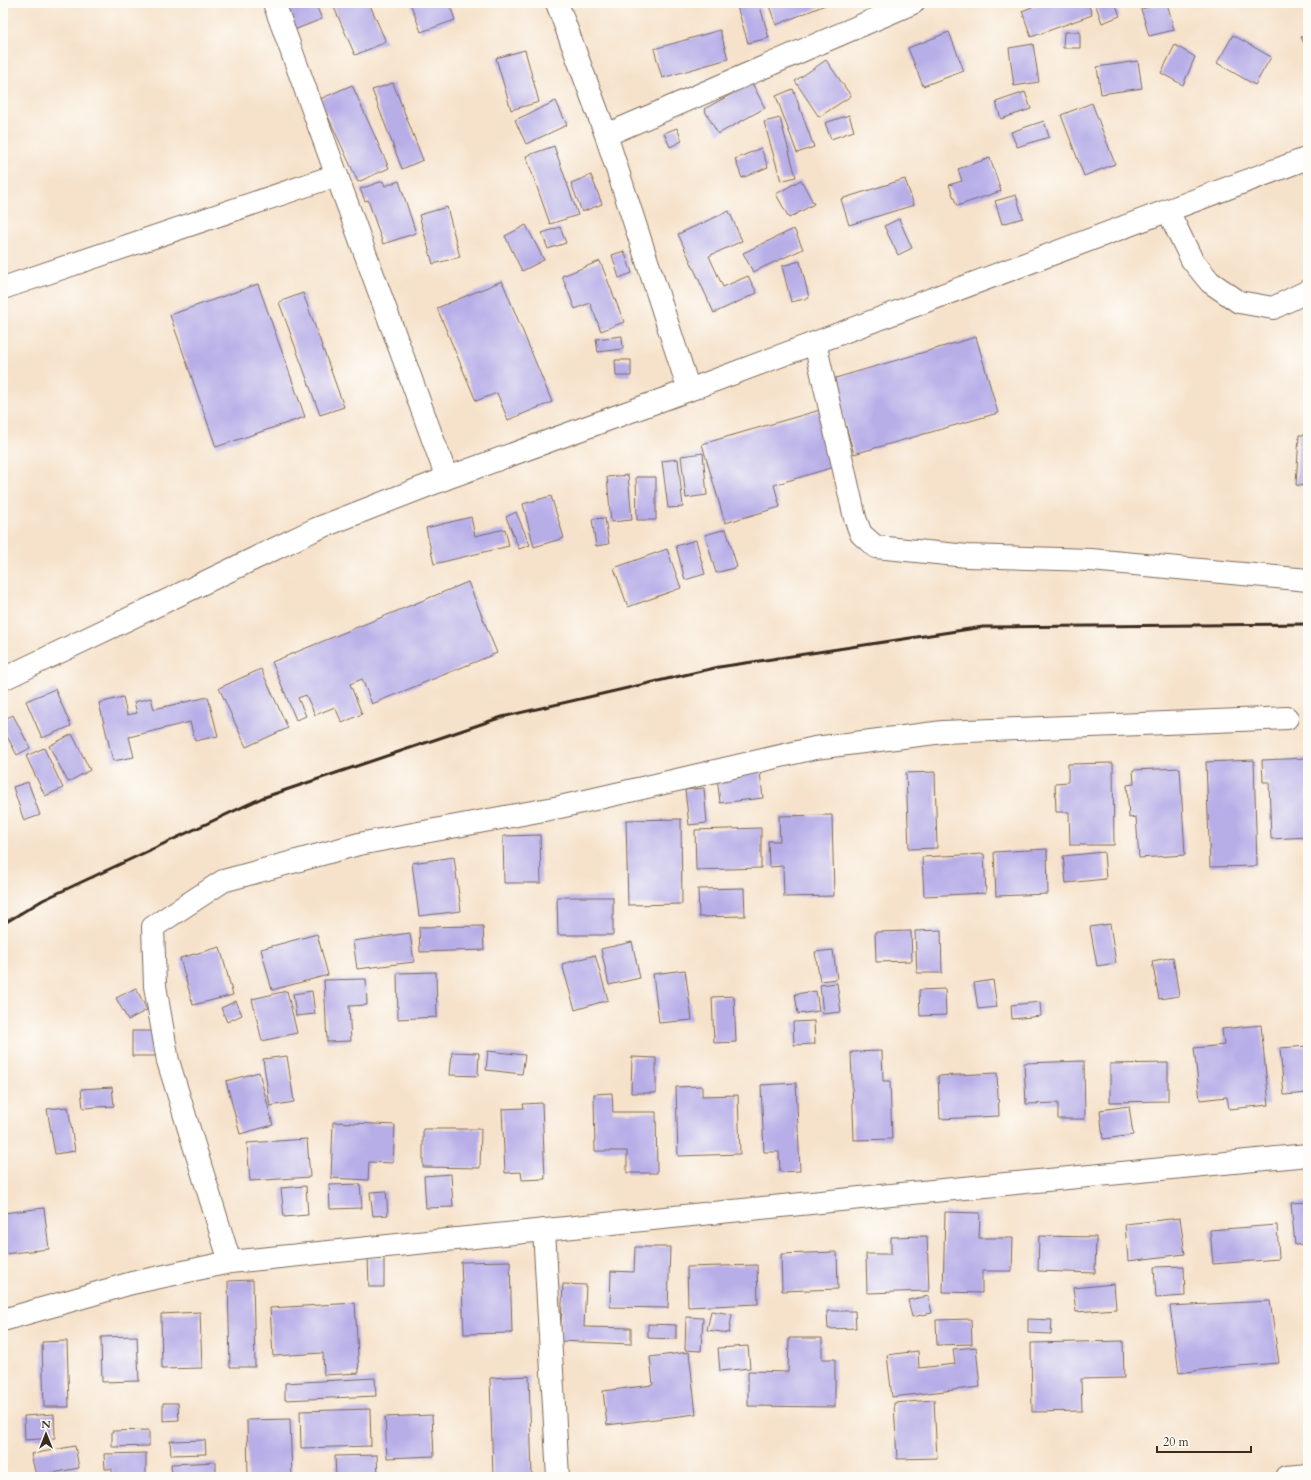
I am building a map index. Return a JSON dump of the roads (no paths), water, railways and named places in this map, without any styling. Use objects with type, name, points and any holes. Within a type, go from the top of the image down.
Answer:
[{"type":"street","points":[[274,3],[447,478]]},
{"type":"street","points":[[557,3],[606,135],[688,390]]},
{"type":"street","points":[[606,135],[913,3]]},
{"type":"street","points":[[3,679],[316,529],[447,478],[815,343],[1308,158]]},
{"type":"street","points":[[3,288],[337,175]]},
{"type":"street","points":[[1168,211],[1192,260],[1210,282],[1239,302],[1273,308],[1308,291]]},
{"type":"street","points":[[815,343],[855,518],[861,534],[876,547],[967,556],[1091,560],[1308,580]]},
{"type":"street","points":[[230,1262],[168,1061],[156,986],[153,927],[223,881],[360,844],[560,807],[815,748],[943,732],[1287,718]]},
{"type":"street","points":[[3,1320],[132,1283],[230,1262],[870,1197],[1308,1155]]},
{"type":"street","points":[[544,1230],[558,1477]]},
{"type":"street","points":[[1286,1477],[1308,1475]]},
{"type":"railway","points":[[3,924],[43,900],[262,798],[502,717],[719,667],[983,627],[1308,624]]}]
